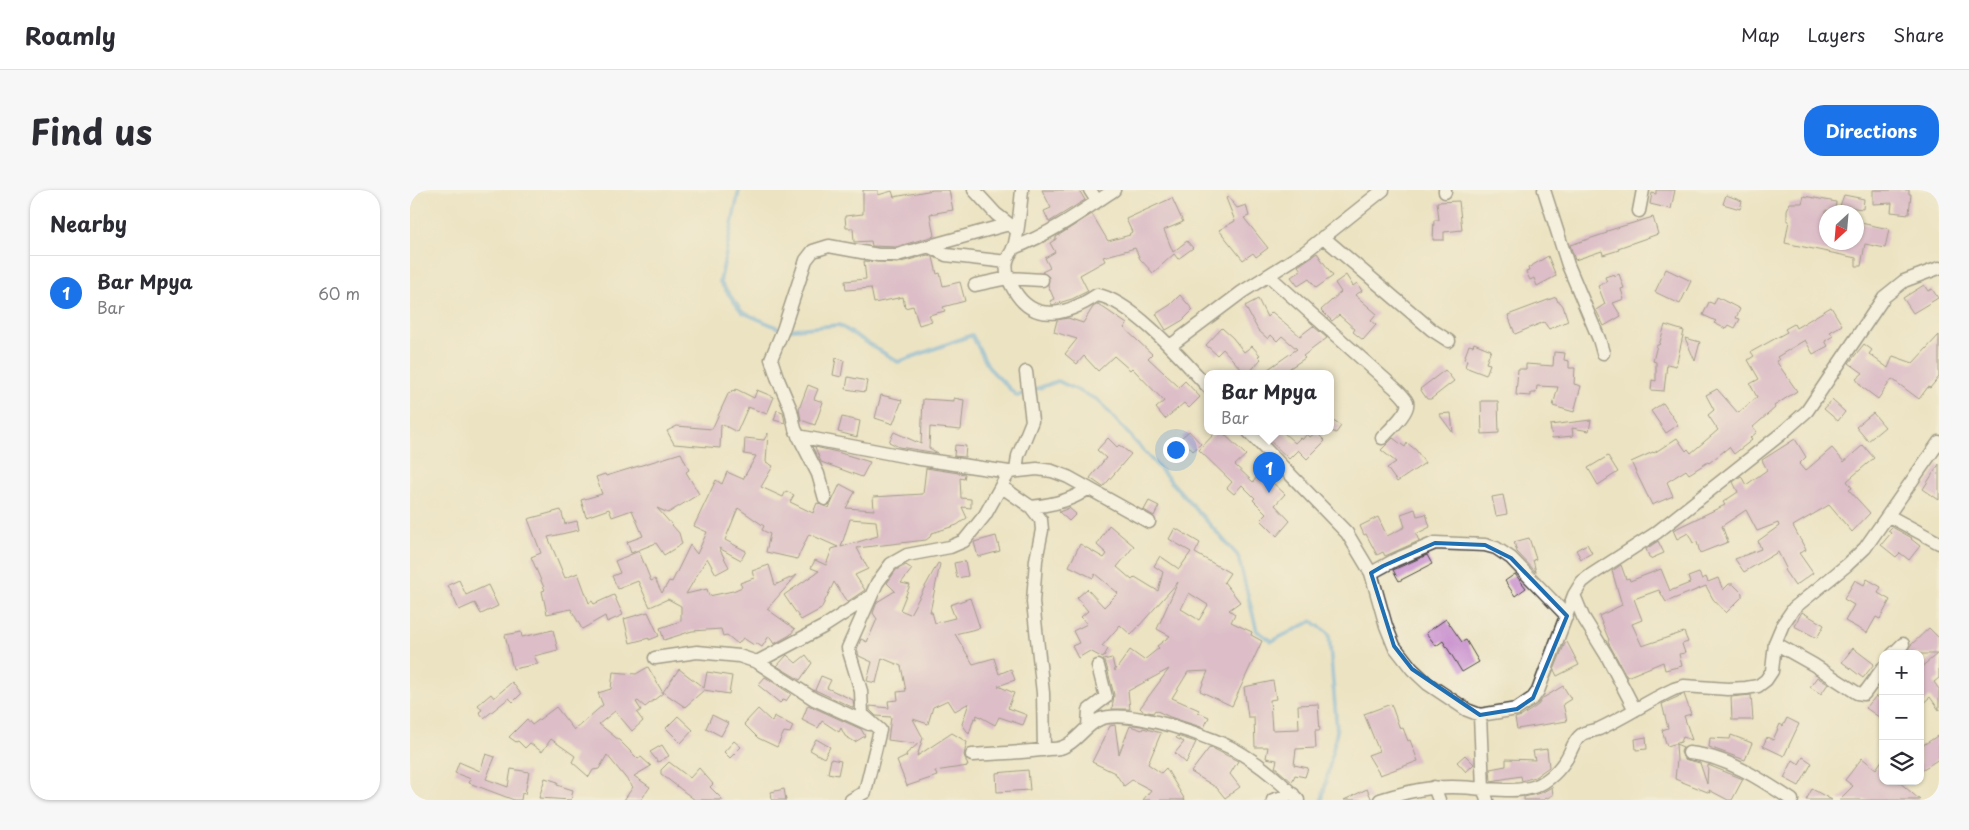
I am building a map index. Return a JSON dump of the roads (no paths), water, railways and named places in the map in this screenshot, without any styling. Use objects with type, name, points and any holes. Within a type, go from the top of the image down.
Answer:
[{"type":"street","points":[[974,190],[996,214],[1013,227]]},
{"type":"street","points":[[1022,190],[1013,227],[1013,248],[1007,262],[1008,278],[1021,300],[1044,313],[1068,311],[1097,295],[1108,296],[1142,321],[1170,346],[1204,383]]},
{"type":"street","points":[[1090,190],[1097,201]]},
{"type":"street","points":[[1013,248],[1035,238],[1114,190]]},
{"type":"street","points":[[1170,346],[1242,292],[1269,276],[1323,237],[1383,190]]},
{"type":"street","points":[[1544,190],[1568,266],[1600,339],[1603,353]]},
{"type":"street","points":[[1639,211],[1643,190]]},
{"type":"street","points":[[825,499],[818,474],[798,436],[791,410],[776,377],[772,359],[806,260],[813,252],[829,246],[878,255],[897,254],[1013,227]]},
{"type":"street","points":[[1323,237],[1432,330],[1449,341]]},
{"type":"street","points":[[930,246],[946,255],[1007,262]]},
{"type":"street","points":[[1253,435],[1347,533],[1371,573],[1386,626],[1394,646],[1412,669],[1428,684],[1467,710],[1480,715],[1517,709],[1533,698],[1568,616],[1574,595],[1582,582],[1656,533],[1781,434],[1807,411],[1884,297],[1904,281],[1939,268]]},
{"type":"street","points":[[1269,276],[1397,390],[1406,402],[1407,406],[1404,414],[1382,438]]},
{"type":"street","points":[[975,285],[1008,278],[1042,280]]},
{"type":"street","points":[[880,730],[862,714],[861,691],[848,648],[883,574],[897,560],[906,555],[950,547],[964,541],[985,515],[1013,472],[1032,421],[1026,372]]},
{"type":"street","points":[[798,436],[914,458],[1013,472],[1037,469],[1052,471],[1088,488],[1149,522]]},
{"type":"street","points":[[1380,800],[1413,790],[1434,787],[1459,786],[1485,794],[1542,785],[1552,777],[1582,734],[1599,729],[1658,696],[1684,686],[1728,689],[1758,686],[1766,680],[1772,671],[1775,644],[1783,624],[1794,608],[1859,554],[1889,516],[1939,442]]},
{"type":"street","points":[[1002,487],[1031,507],[1041,520],[1042,530],[1036,560],[1033,602],[1043,693],[1044,750]]},
{"type":"street","points":[[1031,507],[1067,500],[1080,495],[1088,488]]},
{"type":"street","points":[[1889,516],[1939,543]]},
{"type":"street","points":[[1371,573],[1435,543],[1485,545],[1496,548],[1512,558],[1568,616]]},
{"type":"street","points":[[1574,595],[1582,617],[1607,656],[1634,710]]},
{"type":"street","points":[[757,662],[822,627],[871,596]]},
{"type":"street","points":[[1775,644],[1814,665],[1857,693],[1864,694],[1879,673]]},
{"type":"street","points":[[1897,650],[1904,644]]},
{"type":"street","points":[[655,658],[682,653],[704,652],[739,656],[757,662],[814,699],[880,730]]},
{"type":"street","points":[[1088,727],[1089,710],[1106,697],[1098,666]]},
{"type":"street","points":[[1480,715],[1485,794]]},
{"type":"street","points":[[972,755],[1063,747],[1100,719],[1121,716],[1135,717],[1221,743],[1243,755],[1295,797]]},
{"type":"street","points":[[852,800],[865,792],[880,730]]},
{"type":"street","points":[[1689,753],[1724,762],[1771,786],[1792,800]]},
{"type":"street","points":[[1434,787],[1439,800]]},
{"type":"street","points":[[1273,800],[1295,797]]},
{"type":"waterway","points":[[739,190],[720,282],[742,312],[783,330],[839,325],[898,362],[972,335],[989,368],[1017,396],[1058,381],[1098,400],[1238,556],[1257,631],[1272,641],[1312,621],[1329,634],[1337,731],[1322,800]]},
{"type":"place","name":"Bar Mpya","points":[[1269,493]]}]
